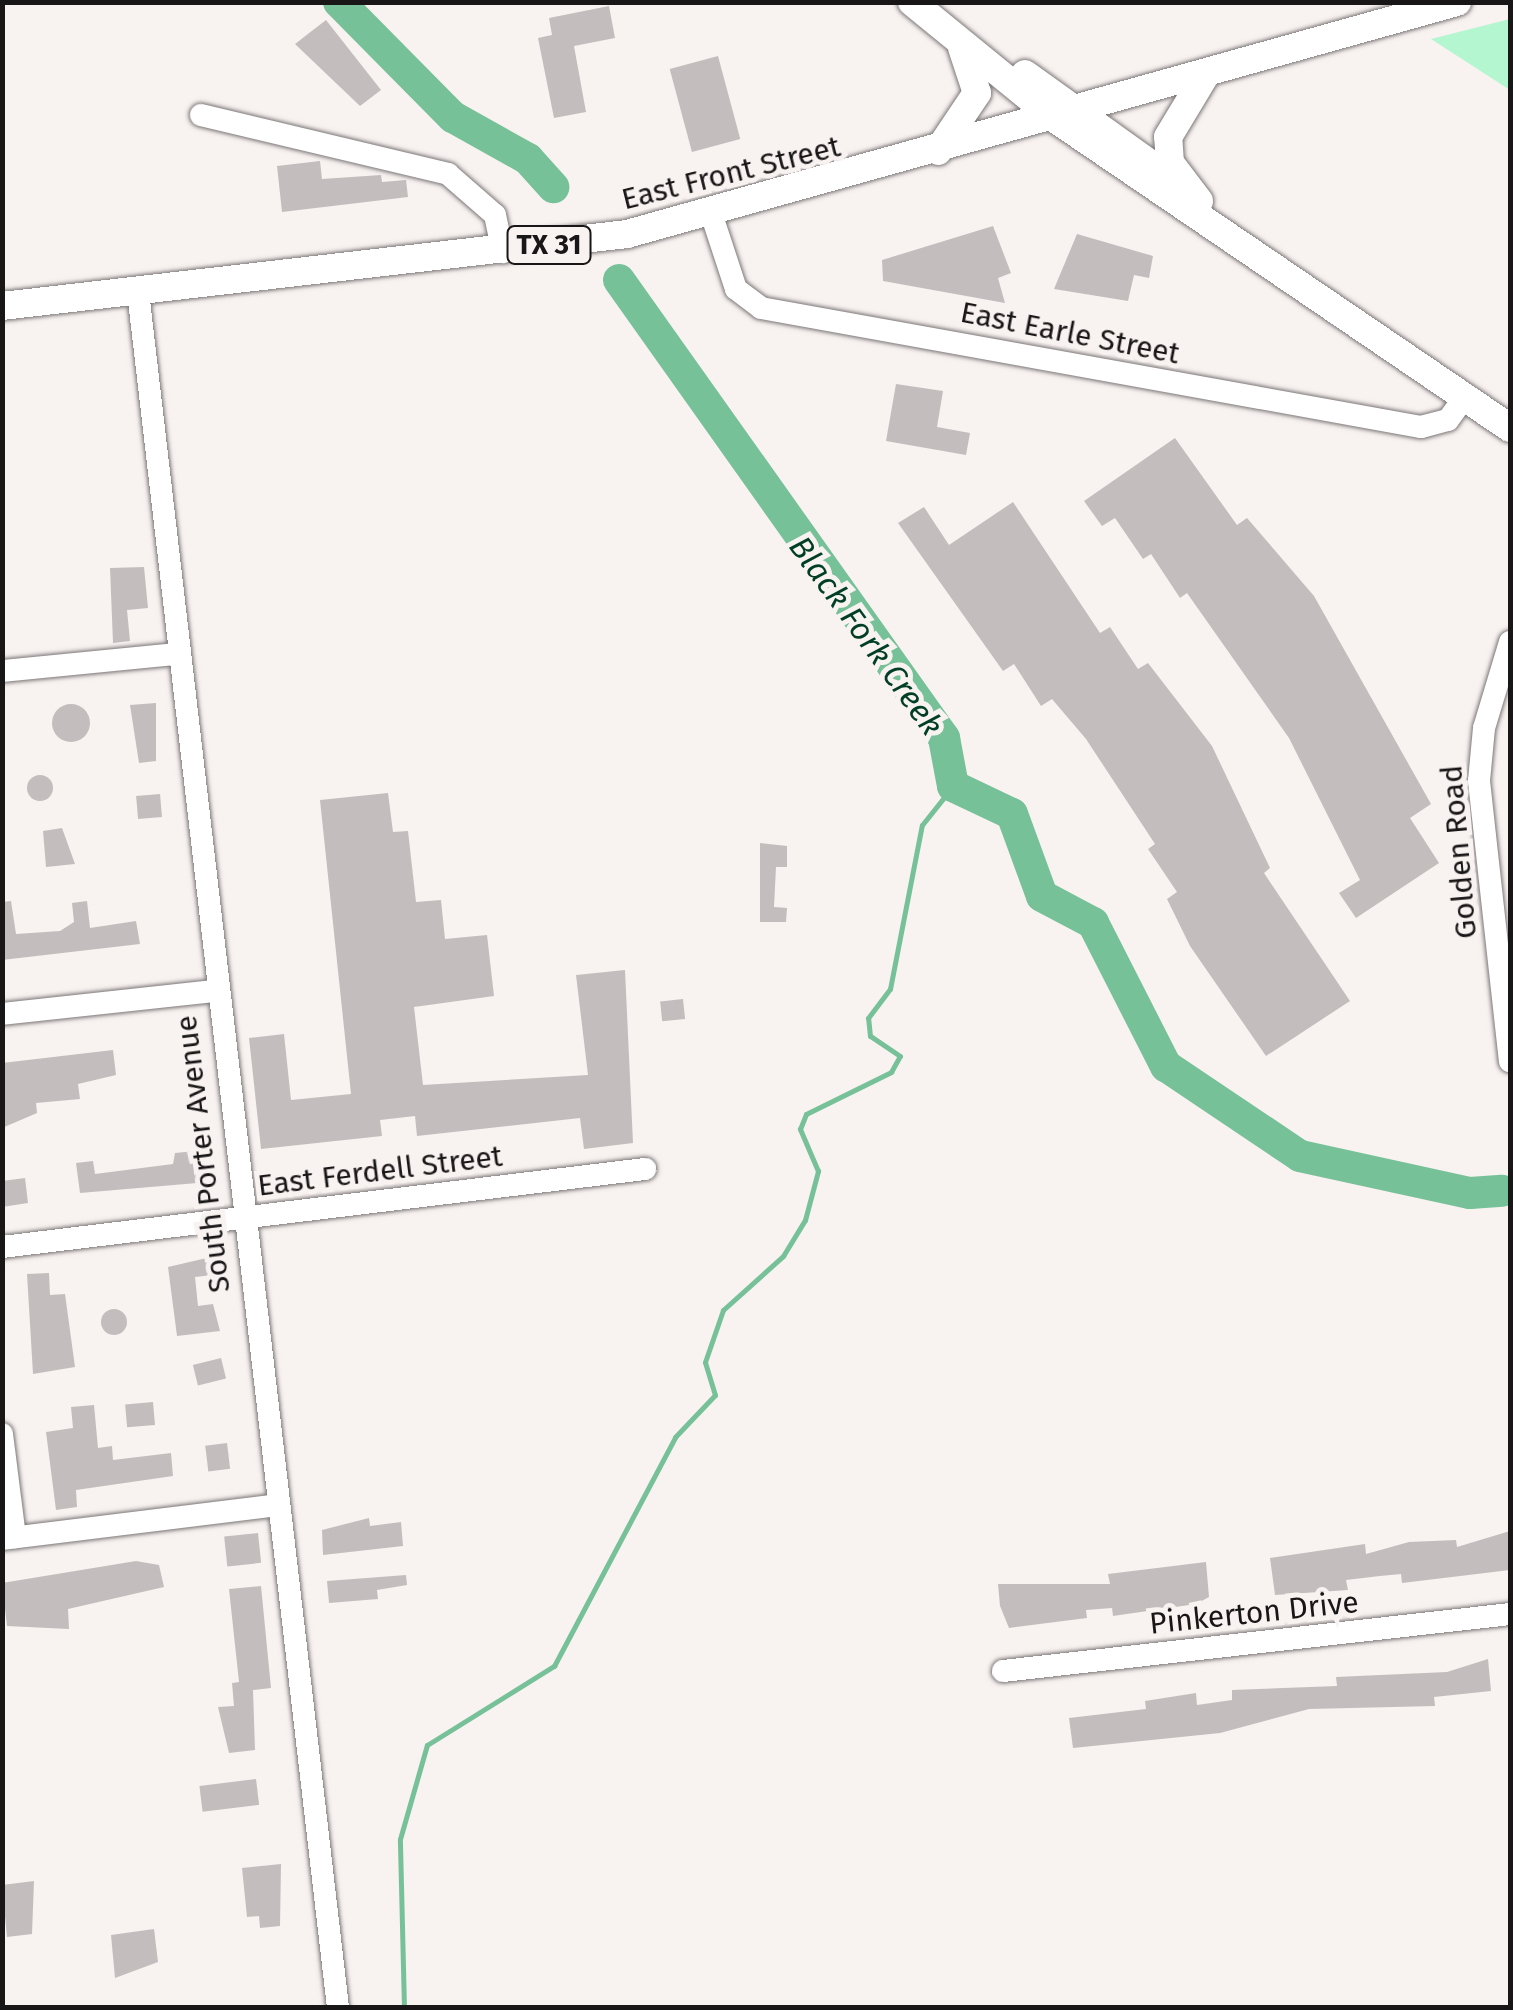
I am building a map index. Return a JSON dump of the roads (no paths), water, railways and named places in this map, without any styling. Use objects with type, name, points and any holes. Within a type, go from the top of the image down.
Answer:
[{"type":"main road","points":[[912,2],[958,42],[1199,201],[1256,252]]},
{"type":"main road","points":[[940,2],[1067,114],[1256,252],[1510,428]]},
{"type":"main road","name":"East Front Street","points":[[2,306],[503,252],[711,214],[1456,2]]},
{"type":"main road","points":[[938,151],[977,93],[974,65],[958,42]]},
{"type":"main road","points":[[1199,201],[1170,163],[1168,137],[1206,74]]},
{"type":"street","points":[[202,114],[448,174],[495,215],[503,252]]},
{"type":"street","name":"East Earle Street","points":[[711,214],[736,289],[761,308],[1421,427],[1448,420],[1465,396]]},
{"type":"street","name":"South Porter Avenue","points":[[138,292],[239,1218],[279,1506],[338,2008]]},
{"type":"street","name":"Golden Road","points":[[1510,642],[1484,728],[1478,782],[1510,1061]]},
{"type":"street","points":[[2,671],[176,654]]},
{"type":"street","points":[[2,1014],[215,991]]},
{"type":"street","name":"East Ferdell Street","points":[[2,1247],[645,1169]]},
{"type":"street","points":[[2,1434],[9,1538],[279,1506]]},
{"type":"street","name":"Pinkerton Drive","points":[[1004,1672],[1510,1614]]},
{"type":"waterway","name":"Black Fork Creek","points":[[339,2],[453,117],[528,159],[553,187]]},
{"type":"waterway","name":"Black Fork Creek","points":[[619,280],[944,738],[953,786],[1012,814],[1042,896],[1093,923],[1166,1066],[1300,1156],[1470,1193],[1502,1191]]},
{"type":"waterway","points":[[404,2008],[400,1839],[427,1745],[554,1666],[675,1437],[715,1395],[705,1362],[723,1310],[783,1256],[805,1220],[818,1171],[800,1129],[806,1114],[891,1072],[900,1056],[870,1036],[868,1018],[890,989],[922,825],[953,786]]}]
